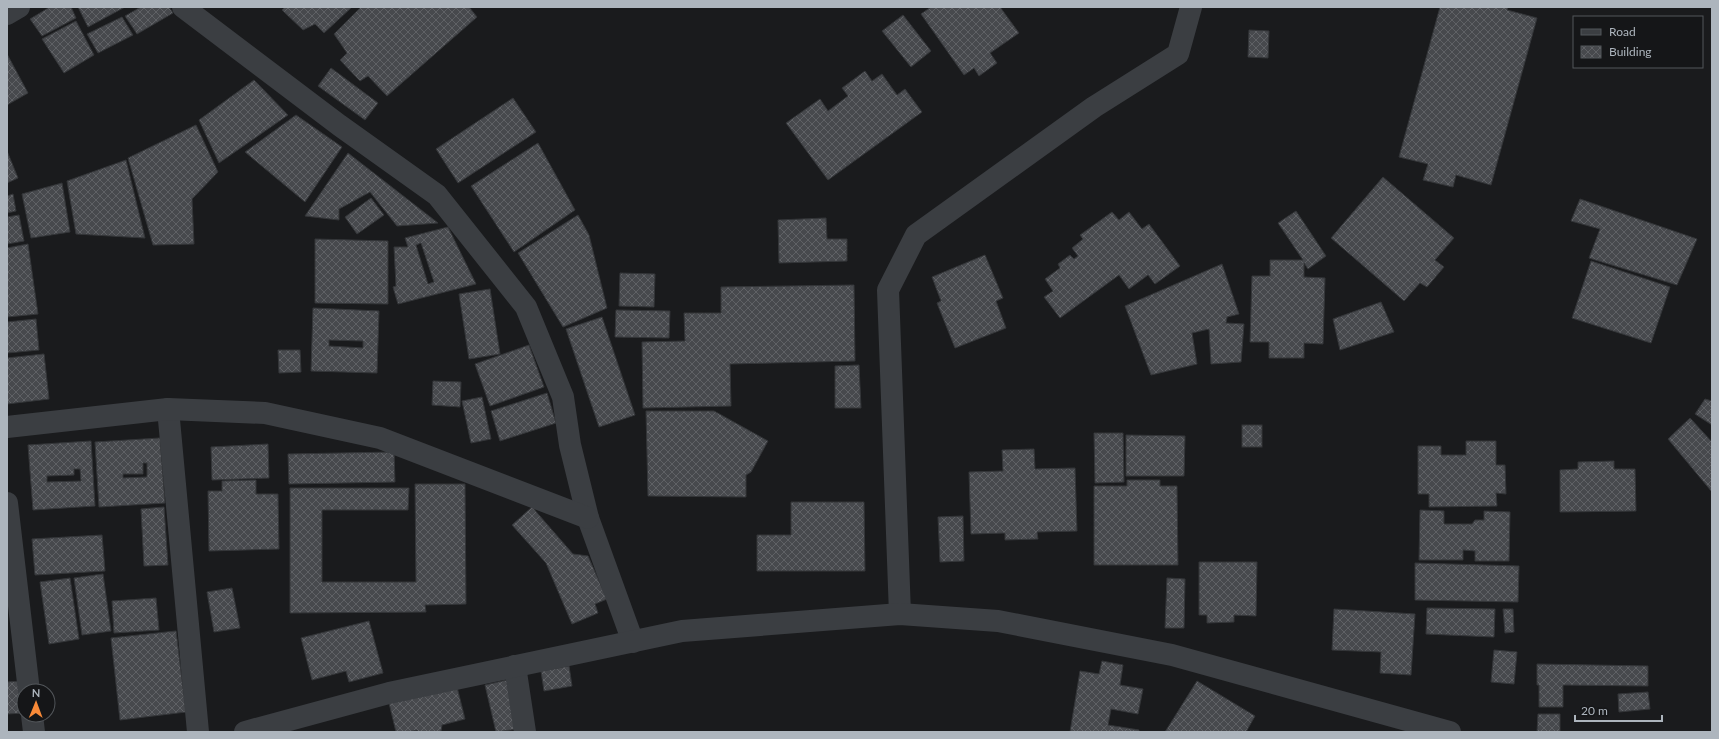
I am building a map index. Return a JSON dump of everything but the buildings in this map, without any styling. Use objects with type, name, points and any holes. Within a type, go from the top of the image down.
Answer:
[{"type":"street","points":[[7,14],[19,7]]},
{"type":"street","points":[[183,7],[339,125],[437,194],[526,307],[562,397],[570,445],[588,518],[633,642]]},
{"type":"street","points":[[900,614],[888,290],[916,234],[1094,107],[1178,54],[1191,7]]},
{"type":"street","points":[[7,427],[168,409],[265,413],[380,438],[588,518]]},
{"type":"street","points":[[168,409],[198,732]]},
{"type":"street","points":[[7,503],[28,683]]},
{"type":"street","points":[[245,732],[389,693],[682,631],[900,614],[998,621],[1172,655],[1450,732]]},
{"type":"street","points":[[515,666],[525,732]]}]
